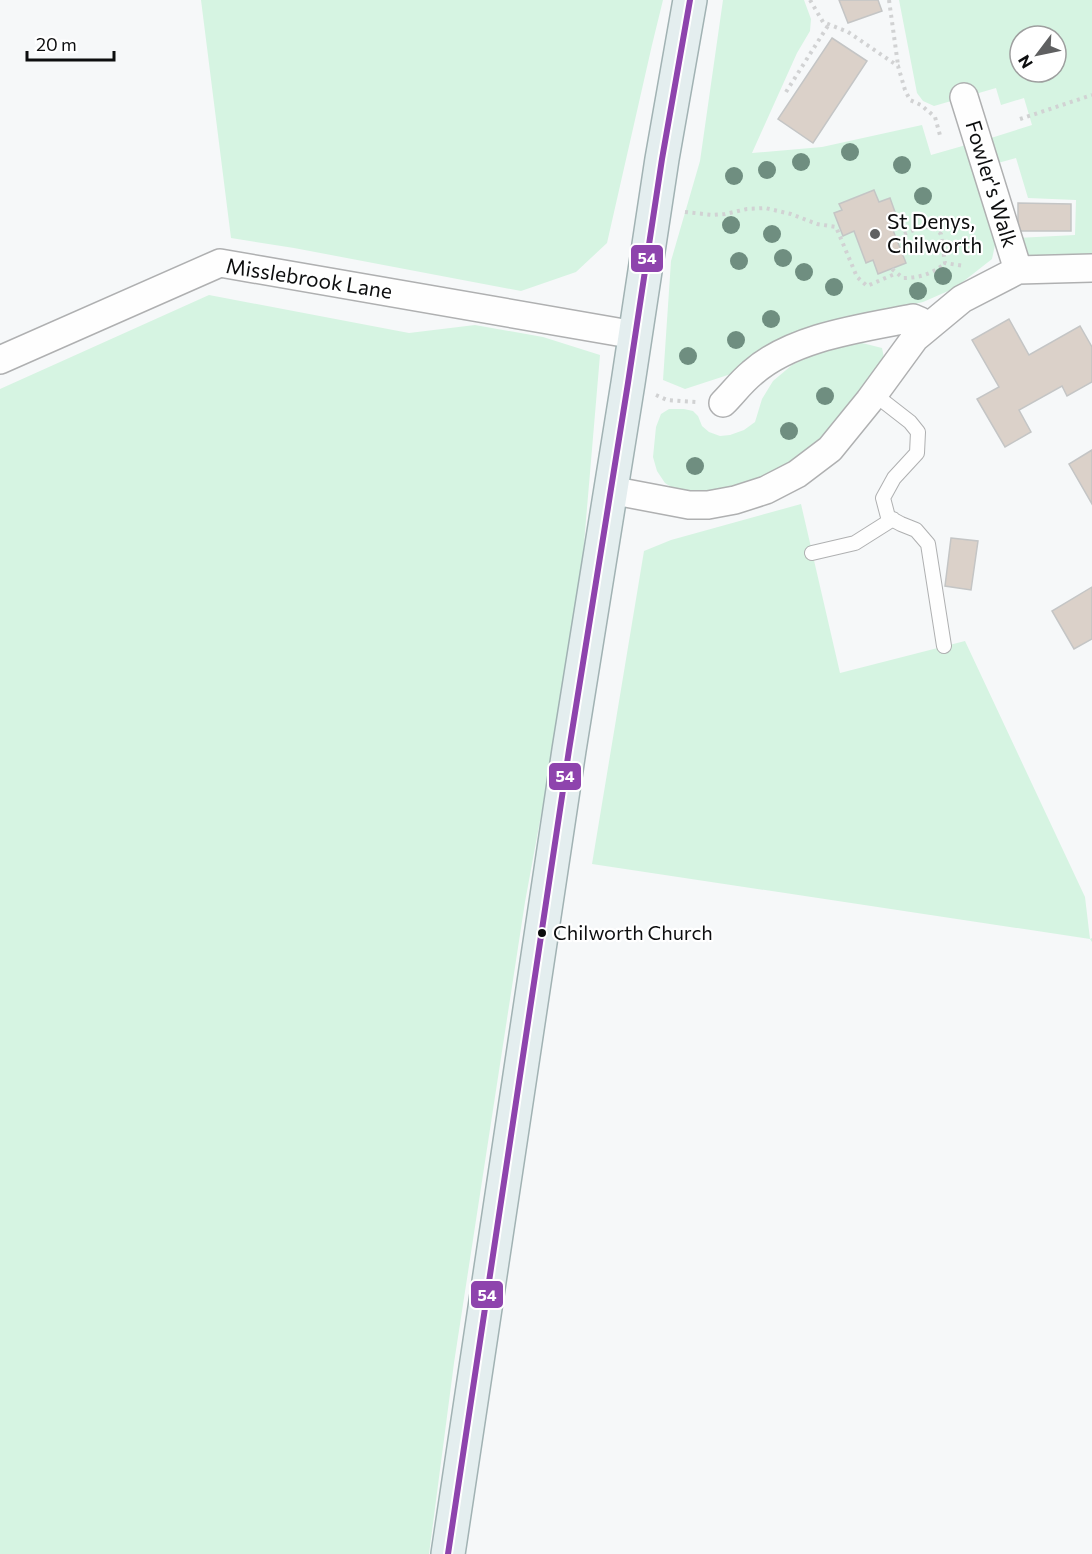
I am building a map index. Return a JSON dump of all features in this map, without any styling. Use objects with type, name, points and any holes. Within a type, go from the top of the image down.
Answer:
[{"type":"main road","points":[[448,1554],[569,750],[655,203],[690,0]]},
{"type":"street","name":"Fowler's Walk","points":[[964,97],[1018,270]]},
{"type":"street","name":"Misslebrook Lane","points":[[0,360],[220,263],[635,335]]},
{"type":"street","points":[[610,490],[689,505],[708,505],[735,500],[766,490],[797,474],[830,449],[915,338],[962,298],[1018,270],[1092,268]]},
{"type":"street","points":[[723,403],[752,372],[786,351],[809,341],[913,318],[921,321],[927,328]]},
{"type":"lane","points":[[874,394],[910,422],[918,432],[917,453],[894,478],[883,498],[888,517],[916,530],[928,544],[944,646]]},
{"type":"lane","points":[[812,553],[855,543],[893,519]]},
{"type":"path","points":[[810,0],[823,22],[848,32],[898,66]]},
{"type":"path","points":[[889,0],[898,66],[905,90],[910,100],[921,105],[935,117],[941,139]]},
{"type":"path","points":[[786,92],[829,24]]},
{"type":"path","points":[[1020,119],[1092,95]]},
{"type":"path","points":[[655,203],[685,212],[713,215],[747,208],[765,208],[791,214],[817,224],[836,227],[857,276],[867,286],[897,273]]},
{"type":"path","points":[[904,234],[921,227],[932,227],[941,234],[945,263]]},
{"type":"path","points":[[892,269],[903,278],[916,278],[939,269],[945,263]]},
{"type":"path","points":[[945,263],[968,266]]},
{"type":"path","points":[[628,383],[667,400],[723,403]]},
{"type":"green space","points":[[201,0],[663,0],[607,243],[576,272],[521,291],[231,238]]},
{"type":"green space","points":[[723,0],[804,0],[811,19],[810,31],[797,53],[752,153],[822,147],[922,125],[931,155],[966,145],[994,233],[995,245],[992,259],[955,288],[923,302],[798,332],[734,373],[685,389],[663,380],[671,261],[700,161]]},
{"type":"green space","points":[[899,0],[1092,0],[1092,253],[1066,258],[1030,260],[1017,238],[1075,235],[1076,200],[1028,198],[1016,158],[998,163],[991,138],[1032,125],[1024,98],[1001,105],[996,88],[934,106],[923,101],[917,93]]},
{"type":"green space","points":[[209,295],[409,333],[475,325],[543,337],[600,355],[578,614],[525,902],[454,1363],[429,1554],[0,1554],[0,389]]},
{"type":"green space","points":[[862,343],[882,348],[884,358],[835,429],[801,459],[721,498],[676,490],[665,483],[657,471],[653,457],[656,427],[661,414],[669,409],[693,411],[702,426],[709,432],[720,436],[730,435],[744,430],[755,422],[762,399],[773,381],[792,365],[821,351]]},
{"type":"green space","points":[[801,504],[840,673],[965,641],[1085,897],[1090,939],[592,864],[644,551],[671,540]]},
{"type":"building","points":[[839,0],[878,0],[882,11],[848,23]]},
{"type":"building","points":[[832,38],[867,61],[813,143],[778,119]]},
{"type":"building","name":"St Denys, Chilworth","points":[[874,190],[879,202],[890,198],[895,212],[887,215],[906,263],[878,274],[873,260],[866,263],[854,231],[843,236],[834,213],[842,210],[839,204]]},
{"type":"building","points":[[1018,203],[1071,204],[1071,231],[1018,231]]},
{"type":"building","points":[[1009,319],[1029,355],[1080,326],[1092,347],[1092,382],[1067,396],[1062,386],[1019,410],[1031,432],[1005,447],[977,399],[999,387],[972,340]]},
{"type":"building","points":[[1092,450],[1092,504],[1069,464]]},
{"type":"building","points":[[951,538],[978,541],[971,590],[945,586]]},
{"type":"building","points":[[1092,587],[1092,639],[1074,649],[1052,611]]},
{"type":"transit line","name":"54","points":[[448,1554],[569,750],[662,159],[690,0]]},
{"type":"place","name":"St Denys, Chilworth","points":[[875,234]]},
{"type":"place","name":"Chilworth Church","points":[[542,933]]}]
